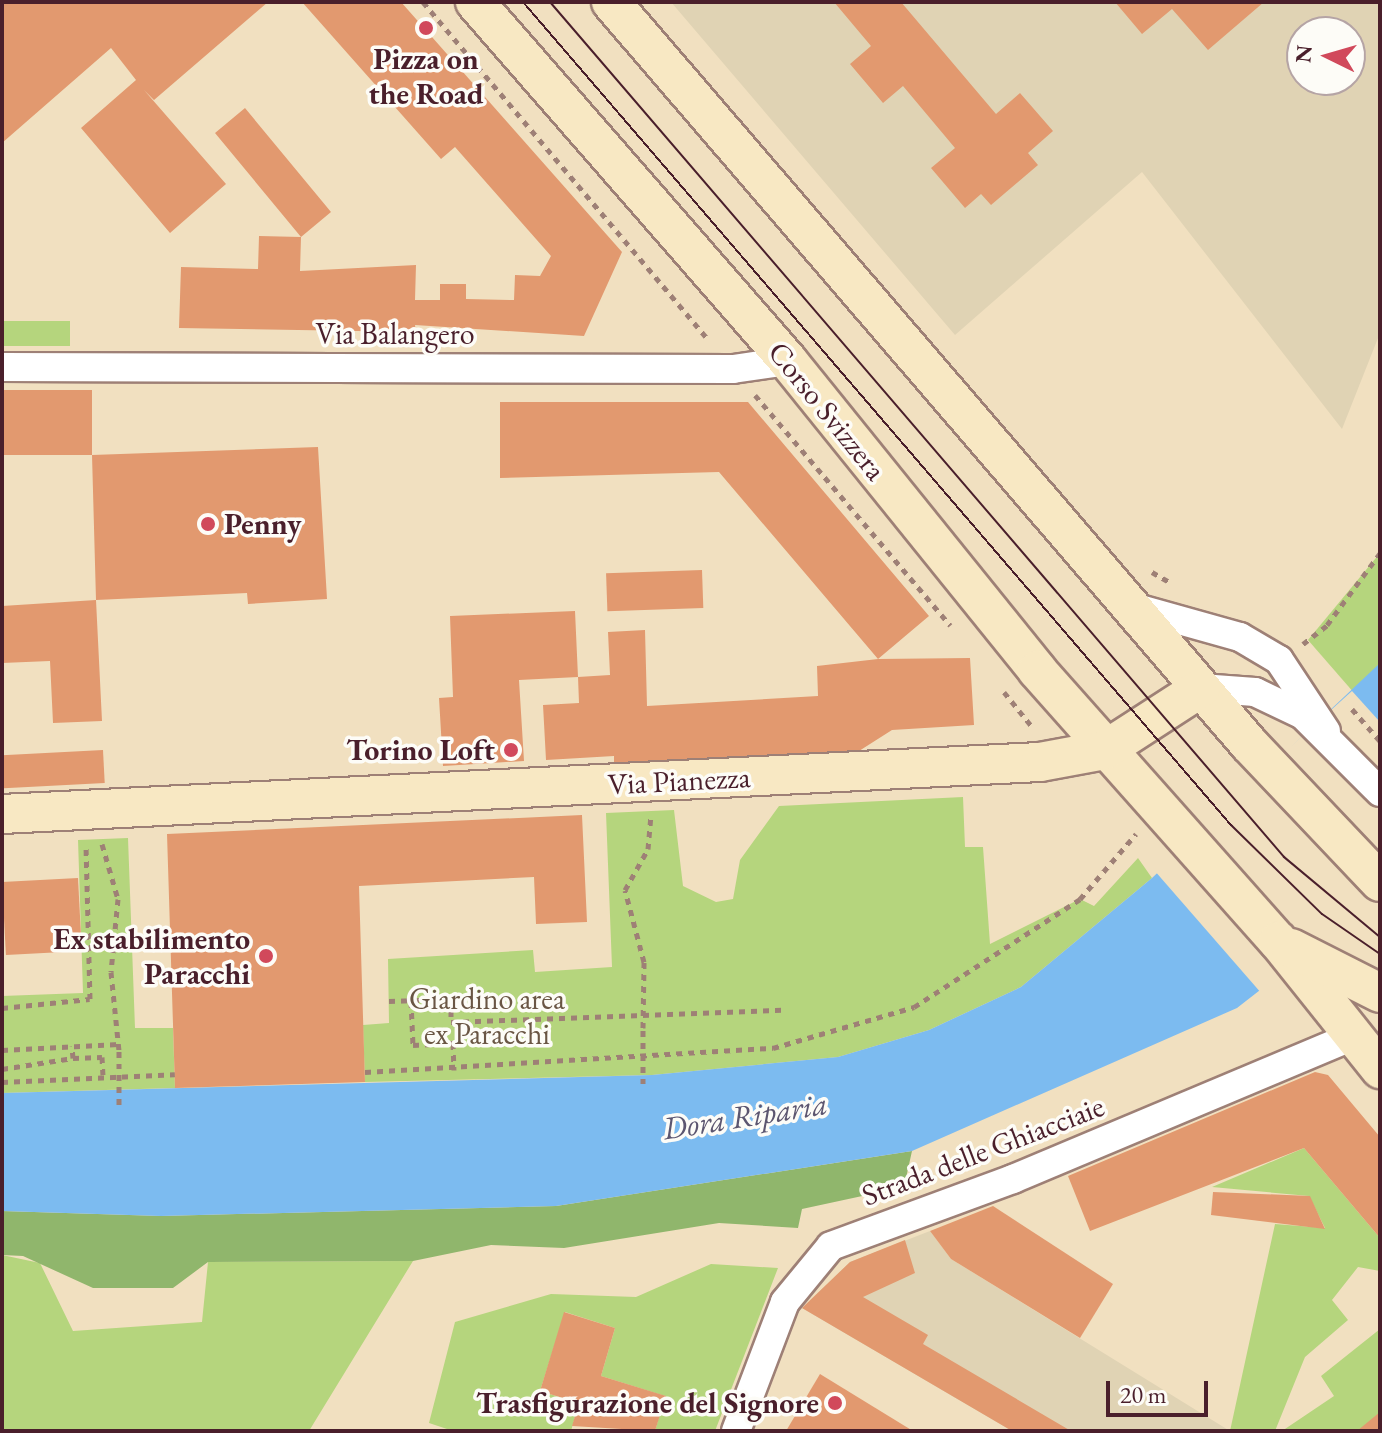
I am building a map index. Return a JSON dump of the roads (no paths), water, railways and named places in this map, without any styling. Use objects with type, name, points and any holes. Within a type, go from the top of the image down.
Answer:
[{"type":"street","name":"Corso Svizzera","points":[[475,2],[788,361],[1105,750],[1156,828],[1278,941],[1320,975],[1380,993]]},
{"type":"street","points":[[611,2],[1129,606],[1258,753],[1380,882]]},
{"type":"street","name":"Via Balangero","points":[[2,367],[733,369],[788,361]]},
{"type":"street","points":[[1129,606],[1289,649],[1314,717],[1380,792]]},
{"type":"street","points":[[1201,688],[1255,692],[1314,717]]},
{"type":"street","name":"Via Pianezza","points":[[2,814],[1040,762],[1105,750],[1201,688]]},
{"type":"street","points":[[1320,975],[1369,1053]]},
{"type":"street","name":"Strada delle Ghiacciaie","points":[[736,1431],[785,1302],[831,1246],[1369,1053]]},
{"type":"water","name":"Dora Riparia","points":[[1380,663],[1380,897],[1237,1008],[912,1151],[556,1206],[161,1216],[2,1211],[2,1093],[652,1075],[838,1057],[929,1030],[1021,987],[1152,878]]},
{"type":"tram line","points":[[523,2],[1231,825],[1322,914],[1380,954]]},
{"type":"tram line","points":[[550,2],[1284,857],[1380,937]]},
{"type":"place","name":"Pizza on the Road","points":[[426,28]]},
{"type":"place","name":"Penny","points":[[208,524]]},
{"type":"place","name":"Torino Loft","points":[[511,750]]},
{"type":"place","name":"Ex stabilimento Paracchi","points":[[266,956]]},
{"type":"place","name":"Trasfigurazione del Signore","points":[[835,1403]]},
{"type":"park label","name":"Giardino area ex Paracchi","points":[[487,1016]]}]
